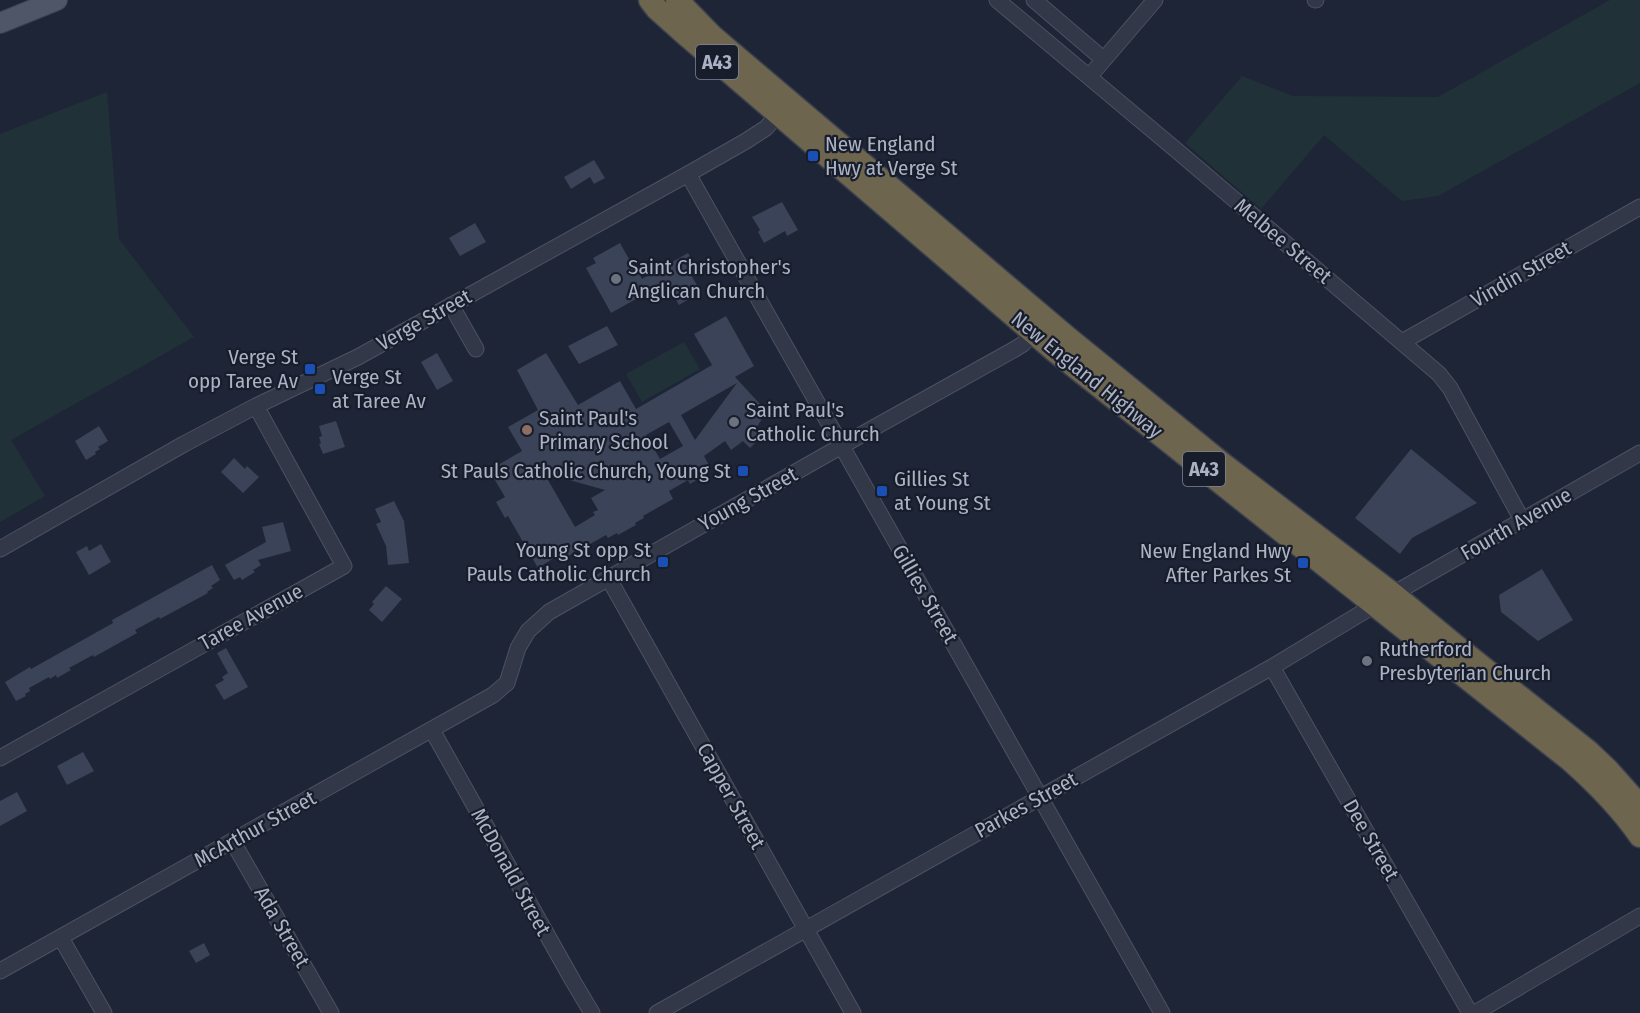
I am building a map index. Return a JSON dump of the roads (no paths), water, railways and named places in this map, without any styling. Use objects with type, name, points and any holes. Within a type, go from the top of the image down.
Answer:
[{"type":"highway","name":"New England Highway","points":[[657,2],[778,114],[1040,326]]},
{"type":"highway","name":"New England Highway","points":[[657,2],[712,36],[1040,326],[1056,352],[1383,599],[1570,760],[1618,807],[1640,836]]},
{"type":"highway","name":"New England Highway","points":[[1383,599],[1455,646],[1588,751],[1640,806]]},
{"type":"main road","points":[[0,23],[57,0]]},
{"type":"street","name":"Melbee Street","points":[[997,0],[1439,374],[1450,388],[1522,520]]},
{"type":"street","points":[[1034,0],[1103,60]]},
{"type":"street","points":[[1089,77],[1155,0]]},
{"type":"street","name":"Verge Street","points":[[0,549],[184,444],[358,357],[688,174],[766,128],[778,114]]},
{"type":"street","name":"Gillies Street","points":[[688,174],[1162,1013]]},
{"type":"street","name":"Vindin Street","points":[[1402,342],[1640,207]]},
{"type":"street","points":[[451,305],[476,349]]},
{"type":"street","name":"Young Street","points":[[507,683],[518,648],[528,630],[549,612],[1015,350],[1040,326]]},
{"type":"street","name":"Taree Avenue","points":[[0,758],[344,566],[256,406]]},
{"type":"street","name":"Fourth Avenue","points":[[1383,599],[1640,453]]},
{"type":"street","name":"Capper Street","points":[[609,579],[853,1013]]},
{"type":"street","name":"Parkes Street","points":[[657,1013],[1272,667],[1383,599]]},
{"type":"street","name":"Dee Street","points":[[1272,667],[1470,1013]]},
{"type":"street","name":"McArthur Street","points":[[0,971],[432,730],[493,695],[507,683]]},
{"type":"street","name":"McDonald Street","points":[[432,730],[592,1013]]},
{"type":"street","name":"Ada Street","points":[[234,842],[331,1013]]},
{"type":"street","points":[[1475,1013],[1640,916]]},
{"type":"street","points":[[61,938],[104,1013]]},
{"type":"place","name":"New England Hwy at Verge St","points":[[813,156]]},
{"type":"place","name":"Saint Christopher's Anglican Church","points":[[616,279]]},
{"type":"place","name":"Verge St opp Taree Av","points":[[310,369]]},
{"type":"place","name":"Verge St at Taree Av","points":[[320,389]]},
{"type":"place","name":"Saint Paul's Catholic Church","points":[[734,422]]},
{"type":"place","name":"Saint Paul's Primary School","points":[[527,430]]},
{"type":"place","name":"St Pauls Catholic Church, Young St","points":[[743,471]]},
{"type":"place","name":"Gillies St at Young St","points":[[882,491]]},
{"type":"place","name":"Young St opp St Pauls Catholic Church","points":[[663,562]]},
{"type":"place","name":"New England Hwy After Parkes St","points":[[1303,563]]},
{"type":"place","name":"Rutherford Presbyterian Church","points":[[1367,661]]}]
